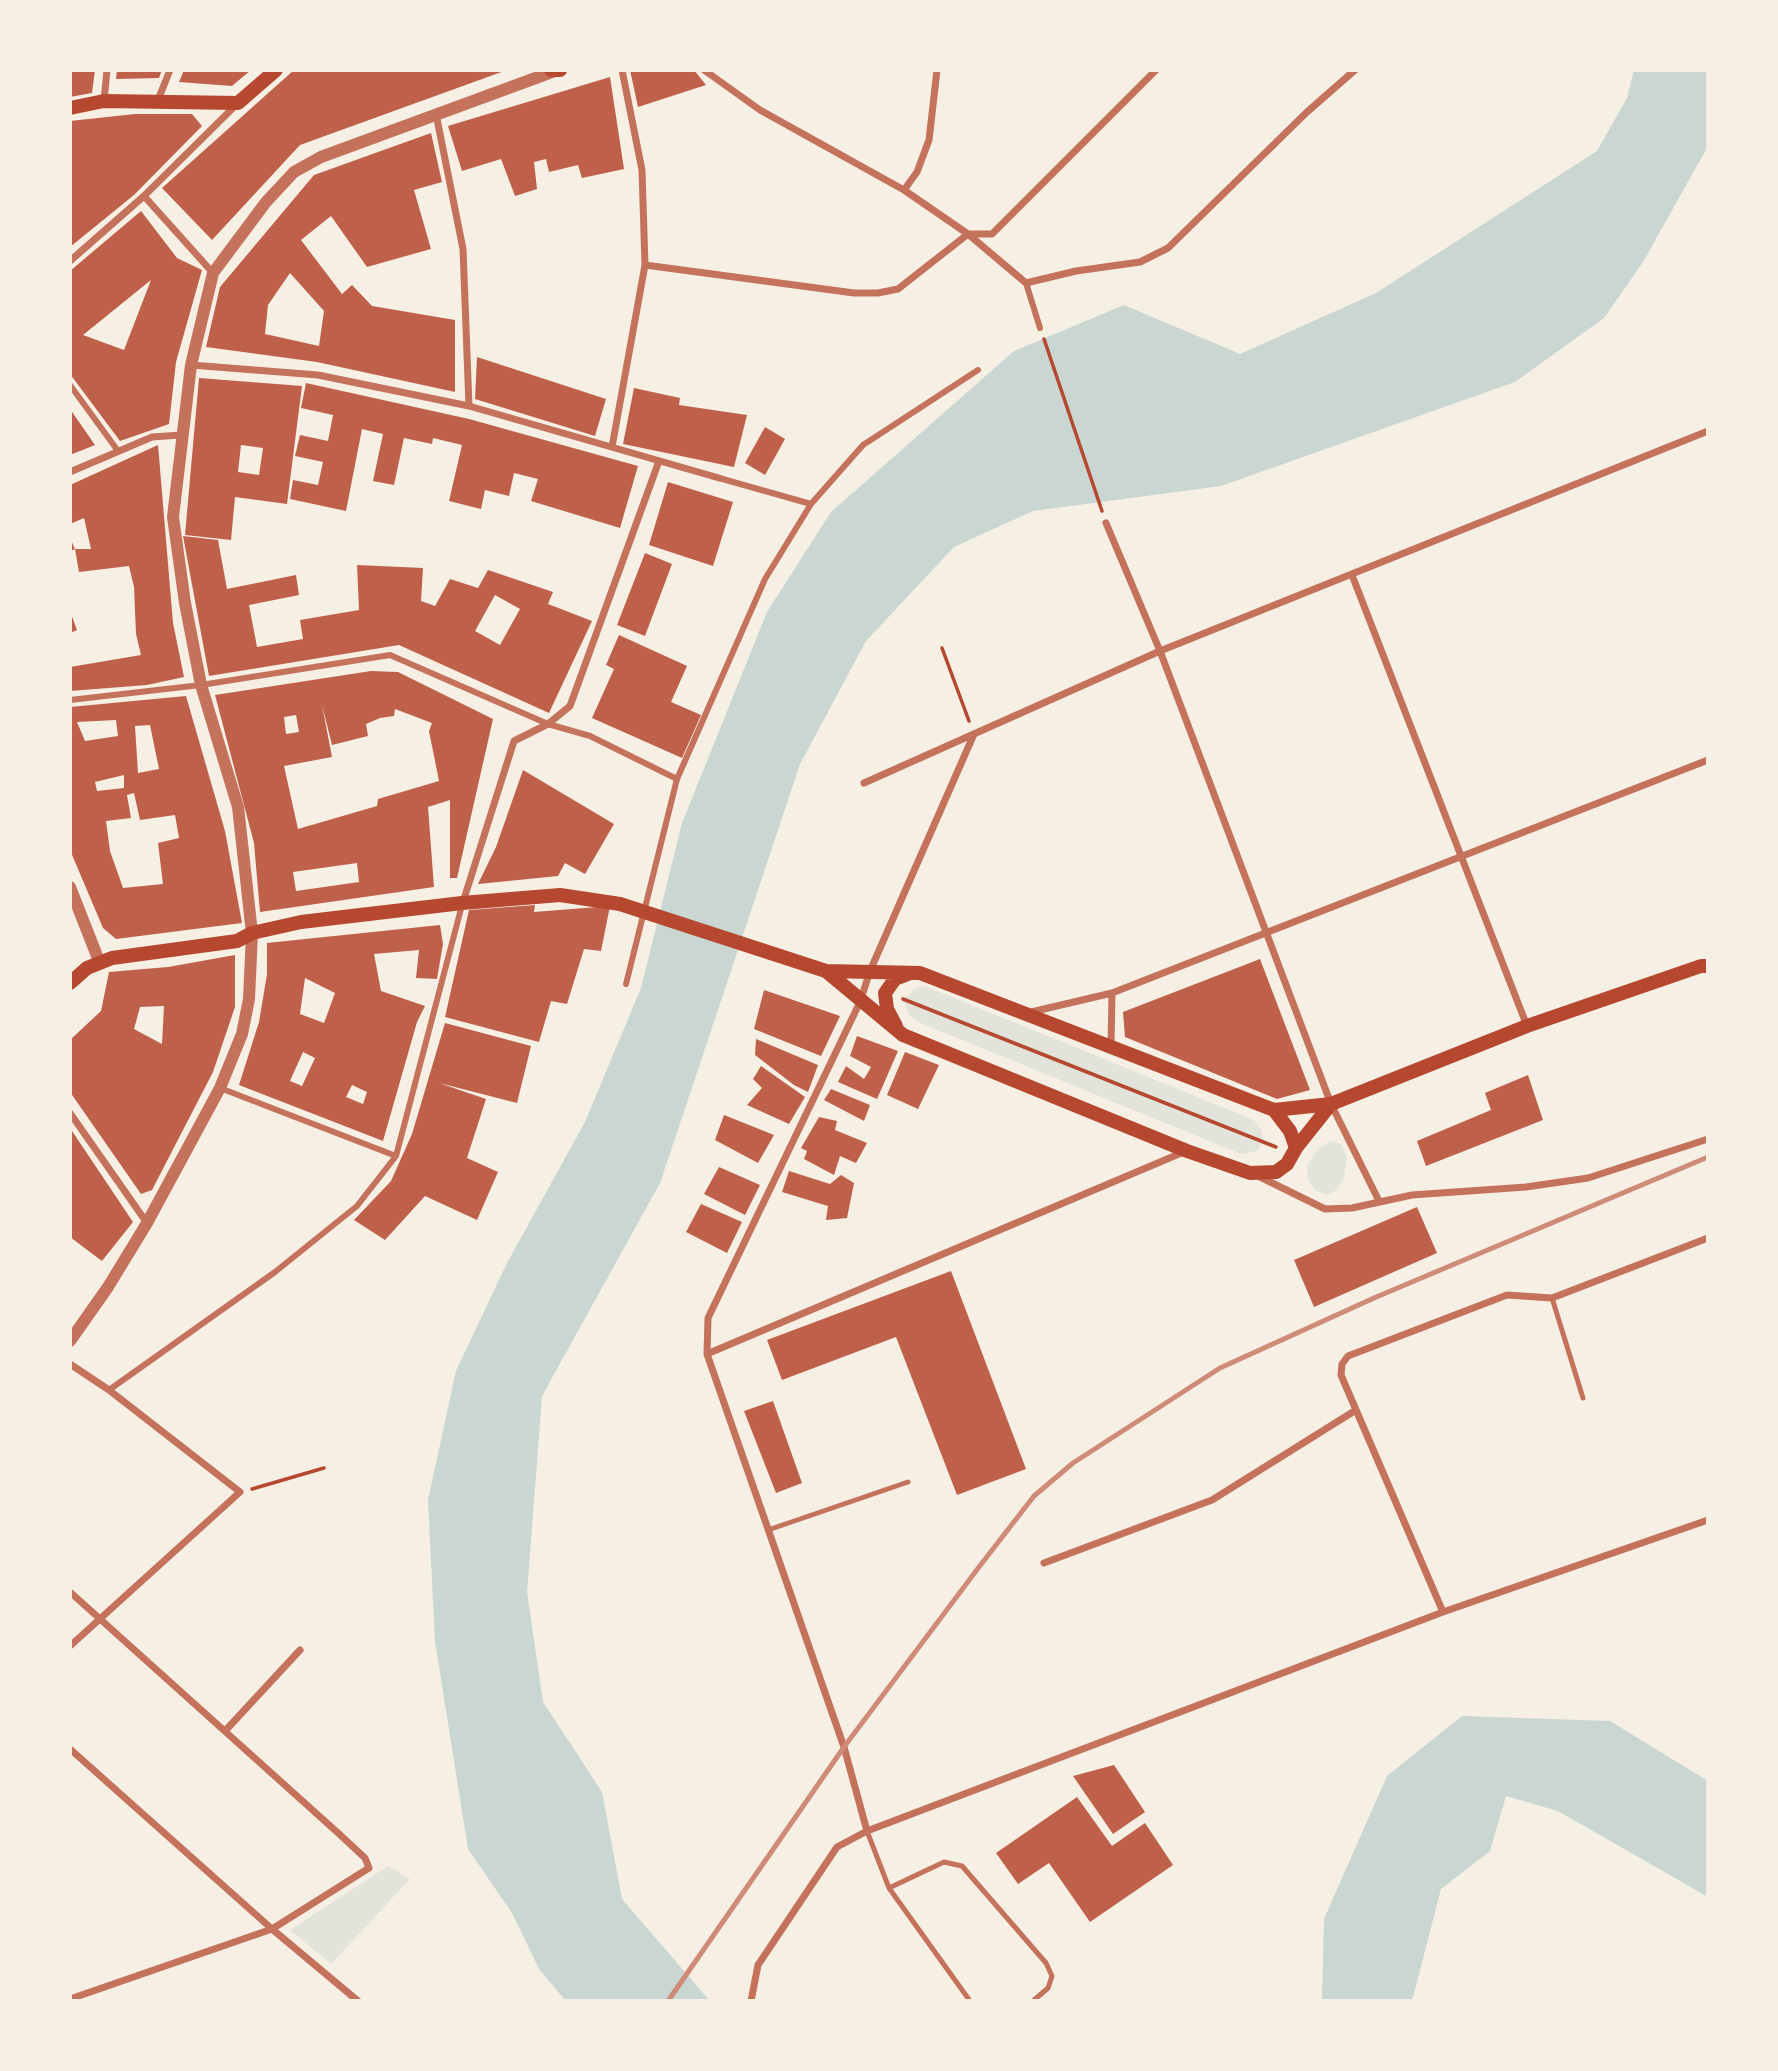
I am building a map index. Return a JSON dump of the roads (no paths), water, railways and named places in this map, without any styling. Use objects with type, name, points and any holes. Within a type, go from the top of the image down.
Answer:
[{"type":"main road","points":[[70,108],[104,101],[238,103],[276,70]]},
{"type":"main road","points":[[70,983],[99,961],[237,941],[252,933],[301,922],[462,903],[561,895],[620,904],[826,971],[920,973],[1274,1110],[1331,1104],[1527,1026],[1706,965]]},
{"type":"main road","points":[[826,971],[902,1035],[1188,1151],[1250,1173],[1276,1172],[1295,1152],[1331,1104]]},
{"type":"main road","points":[[902,1035],[890,1016],[885,993],[895,979],[920,973]]},
{"type":"main road","points":[[1274,1110],[1290,1131],[1295,1152]]},
{"type":"street","points":[[104,101],[107,70]]},
{"type":"street","points":[[158,100],[170,70]]},
{"type":"street","points":[[611,447],[645,265],[642,170],[622,70]]},
{"type":"street","points":[[704,70],[760,110],[904,190],[968,234],[1026,283],[1040,328]]},
{"type":"street","points":[[904,190],[917,172],[929,139],[937,70]]},
{"type":"street","points":[[645,265],[878,293],[898,289],[968,234],[992,234],[1156,70]]},
{"type":"street","points":[[1026,283],[1076,271],[1140,262],[1168,248],[1307,112],[1355,70]]},
{"type":"street","points":[[70,1340],[108,1287],[147,1223],[220,1088],[242,1034],[249,999],[252,933],[239,807],[201,685],[184,603],[173,517],[191,365],[213,273],[266,202],[294,172],[321,157],[554,71]]},
{"type":"street","points":[[70,261],[144,196],[238,103]]},
{"type":"street","points":[[436,114],[463,249],[469,406]]},
{"type":"street","points":[[144,196],[213,273]]},
{"type":"street","points":[[191,365],[318,375],[469,406],[811,505]]},
{"type":"street","points":[[626,984],[677,779],[765,579],[811,505],[863,445],[978,370]]},
{"type":"street","points":[[70,385],[118,451]]},
{"type":"street","points":[[864,783],[1160,651],[1707,434]]},
{"type":"street","points":[[70,472],[152,437],[181,435]]},
{"type":"street","points":[[109,1390],[275,1272],[357,1206],[396,1156],[462,903],[514,741],[548,724],[570,706],[659,461]]},
{"type":"street","points":[[1106,523],[1160,651],[1331,1104],[1379,1201]]},
{"type":"street","points":[[1352,575],[1527,1026]]},
{"type":"street","points":[[70,700],[201,685],[390,654],[548,724],[590,736],[677,779]]},
{"type":"street","points":[[867,1831],[844,1747],[707,1354],[708,1318],[860,1002],[870,971],[974,734]]},
{"type":"street","points":[[1026,1013],[1112,993],[1708,760]]},
{"type":"street","points":[[70,887],[99,961]]},
{"type":"street","points":[[1111,1045],[1112,993]]},
{"type":"street","points":[[220,1088],[396,1156]]},
{"type":"street","points":[[70,1113],[147,1223]]},
{"type":"street","points":[[1250,1173],[1325,1209],[1352,1208],[1412,1195],[1526,1187],[1588,1178],[1708,1139]]},
{"type":"street","points":[[707,1354],[1188,1151]]},
{"type":"street","points":[[1443,1612],[1341,1375],[1342,1364],[1348,1356],[1507,1295],[1552,1298],[1708,1238]]},
{"type":"street","points":[[70,1364],[109,1390],[240,1492],[102,1620],[70,1646]]},
{"type":"street","points":[[1044,1563],[1212,1500],[1356,1410]]},
{"type":"street","points":[[751,2001],[758,1965],[837,1847],[867,1831],[1443,1612],[1708,1520]]},
{"type":"street","points":[[70,1592],[365,1858],[369,1868],[272,1929],[85,1997],[70,1999]]},
{"type":"street","points":[[226,1731],[300,1650]]},
{"type":"street","points":[[70,1749],[272,1929],[358,2001]]},
{"type":"lane","points":[[1552,1298],[1583,1398]]},
{"type":"lane","points":[[768,1530],[908,1482]]},
{"type":"lane","points":[[867,1831],[889,1888],[970,2001]]},
{"type":"lane","points":[[889,1888],[944,1862],[962,1866],[1046,1963],[1052,1976],[1048,1987],[1033,2001]]},
{"type":"railway","points":[[668,2001],[844,1747],[979,1567],[1034,1496],[1073,1463],[1220,1368],[1374,1298],[1708,1157]]}]
